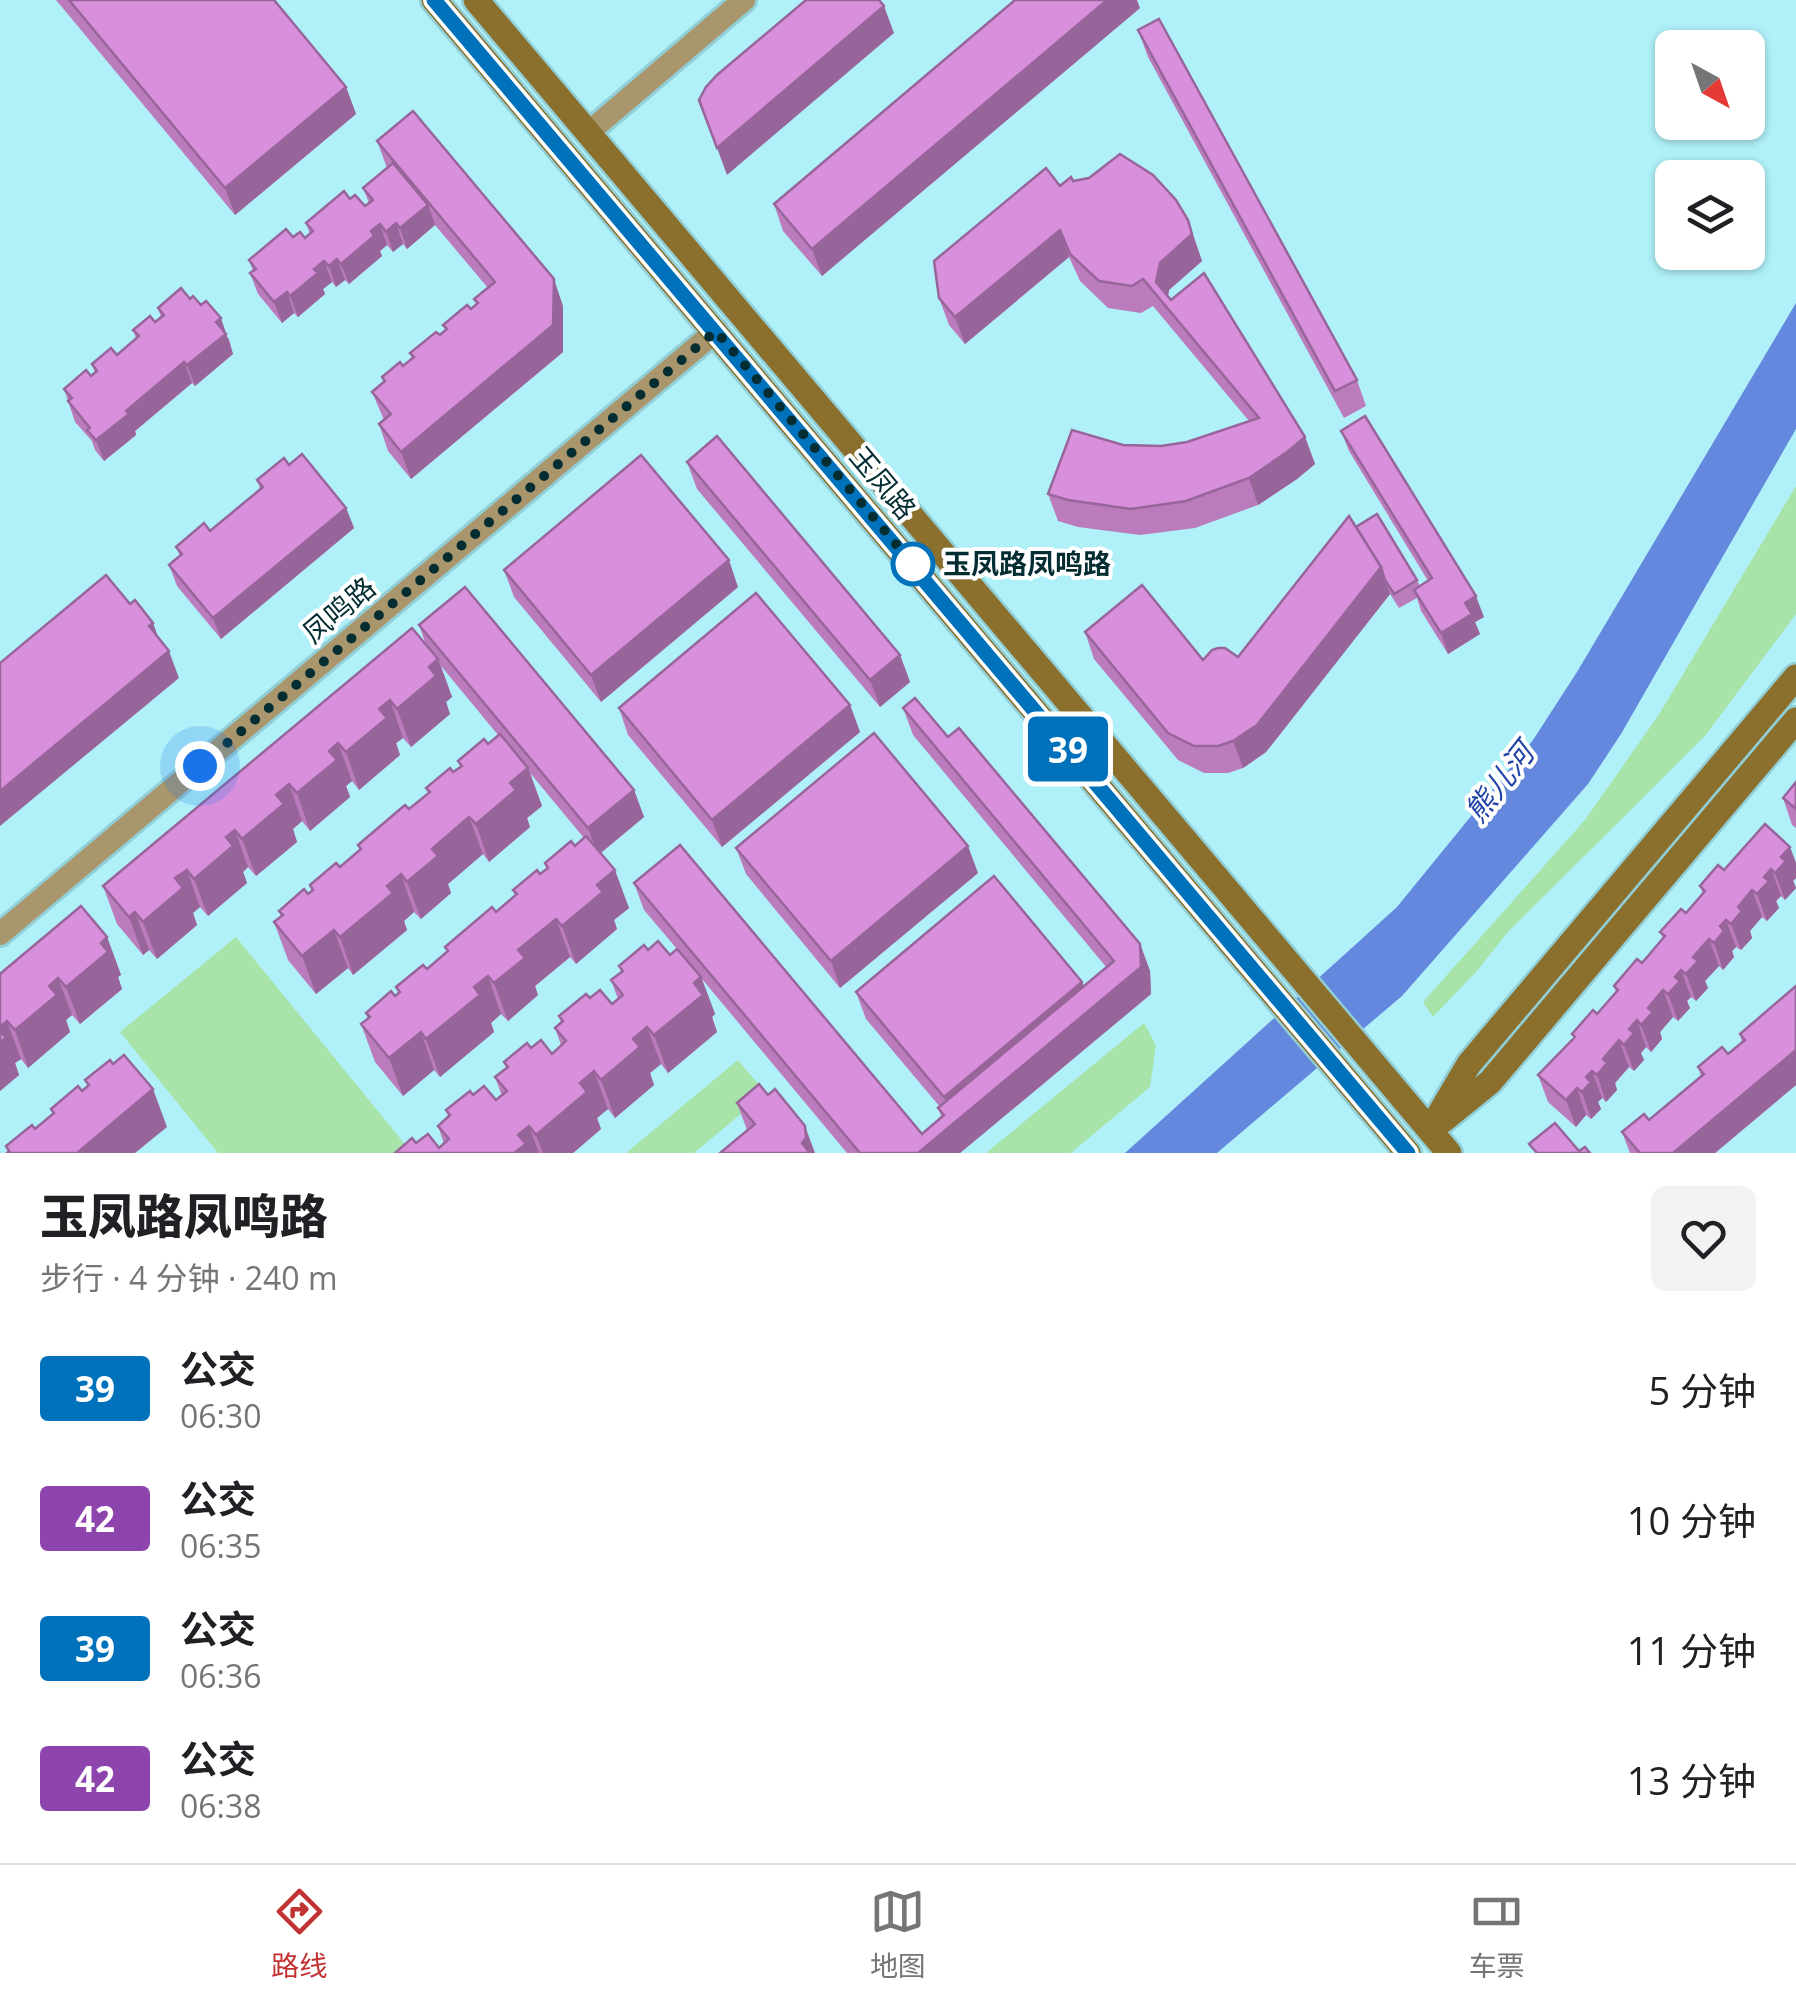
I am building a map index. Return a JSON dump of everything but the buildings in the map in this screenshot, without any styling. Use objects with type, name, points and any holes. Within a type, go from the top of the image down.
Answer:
[{"type":"street","name":"玉凤路","points":[[434,0],[1406,1152]]},
{"type":"street","name":"玉凤路","points":[[476,0],[1450,1153]]},
{"type":"street","points":[[589,132],[744,0]]},
{"type":"street","name":"凤鸣路","points":[[0,934],[716,331]]},
{"type":"street","points":[[1430,1130],[1469,1064],[1796,678]]},
{"type":"street","points":[[1406,1152],[1490,1082],[1796,720]]},
{"type":"green space","points":[[1796,486],[1796,614],[1705,736],[1508,932],[1433,1017],[1423,1002],[1584,821],[1658,716]]},
{"type":"green space","points":[[236,937],[408,1148],[402,1153],[218,1153],[120,1032]]},
{"type":"green space","points":[[1144,1023],[1156,1045],[1150,1087],[1071,1153],[986,1153]]},
{"type":"green space","points":[[738,1060],[766,1093],[694,1153],[626,1153]]},
{"type":"water","name":"熊儿河","points":[[1796,303],[1796,429],[1621,734],[1588,784],[1402,996],[1217,1153],[1125,1153],[1397,907],[1533,740]]},
{"type":"bus line","name":"39","points":[[434,0],[1408,1153]]},
{"type":"place","name":"玉凤路凤鸣路","points":[[913,564]]},
{"type":"route","points":[[200,766],[716,331],[918,570],[913,564]]}]
